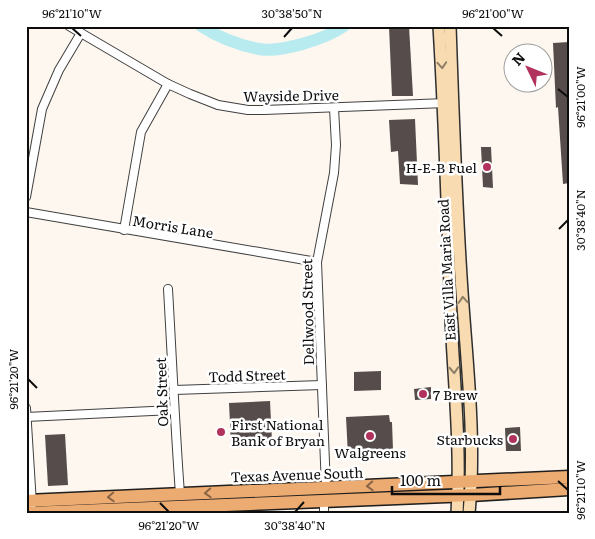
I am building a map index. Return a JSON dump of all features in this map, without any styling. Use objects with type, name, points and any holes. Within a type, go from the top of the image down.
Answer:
[{"type":"main road","name":"East Villa Maria Road","points":[[439,26],[449,102],[470,414],[472,480],[457,513]]},
{"type":"main road","name":"East Villa Maria Road","points":[[450,26],[449,102],[458,481],[469,513]]},
{"type":"main road","name":"Texas Avenue South","points":[[324,500],[458,481],[569,477]]},
{"type":"main road","name":"Texas Avenue South","points":[[30,508],[324,500],[569,489]]},
{"type":"street","name":"Wayside Drive","points":[[69,26],[168,84],[218,105],[248,110],[449,102]]},
{"type":"street","points":[[26,197],[42,109],[59,70],[81,33]]},
{"type":"street","points":[[124,230],[141,132],[168,84]]},
{"type":"street","name":"Dellwood Street","points":[[324,500],[317,262],[334,173],[336,145],[334,108]]},
{"type":"street","name":"Morris Lane","points":[[26,212],[317,262]]},
{"type":"street","name":"Oak Street","points":[[168,289],[174,390],[173,410],[180,504]]},
{"type":"street","name":"Todd Street","points":[[174,390],[322,385]]},
{"type":"street","points":[[26,408],[30,508]]},
{"type":"street","points":[[26,417],[173,410]]},
{"type":"building","points":[[389,26],[409,26],[413,96],[392,96]]},
{"type":"building","points":[[569,42],[569,183],[563,184],[558,107],[556,108],[553,43]]},
{"type":"building","points":[[415,119],[418,185],[400,184],[398,151],[391,152],[389,120]]},
{"type":"building","name":"H-E-B Fuel","points":[[481,147],[491,147],[493,188],[483,187]]},
{"type":"building","points":[[381,371],[381,390],[354,391],[354,372]]},
{"type":"building","name":"7 Brew","points":[[431,387],[431,399],[415,400],[414,389]]},
{"type":"building","points":[[270,401],[272,442],[231,444],[229,403]]},
{"type":"building","name":"Walgreens","points":[[389,415],[390,422],[392,422],[393,450],[387,457],[357,458],[357,456],[348,456],[346,417]]},
{"type":"building","name":"Starbucks","points":[[520,427],[521,451],[506,451],[505,428]]},
{"type":"building","points":[[65,434],[68,485],[48,486],[45,435]]},
{"type":"waterway","points":[[201,26],[236,43],[268,50],[303,44],[326,36],[344,26]]},
{"type":"place","name":"H-E-B Fuel","points":[[487,167]]},
{"type":"place","name":"7 Brew","points":[[423,394]]},
{"type":"place","name":"First National Bank of Bryan","points":[[221,432]]},
{"type":"place","name":"Walgreens","points":[[370,436]]},
{"type":"place","name":"Starbucks","points":[[513,439]]}]
